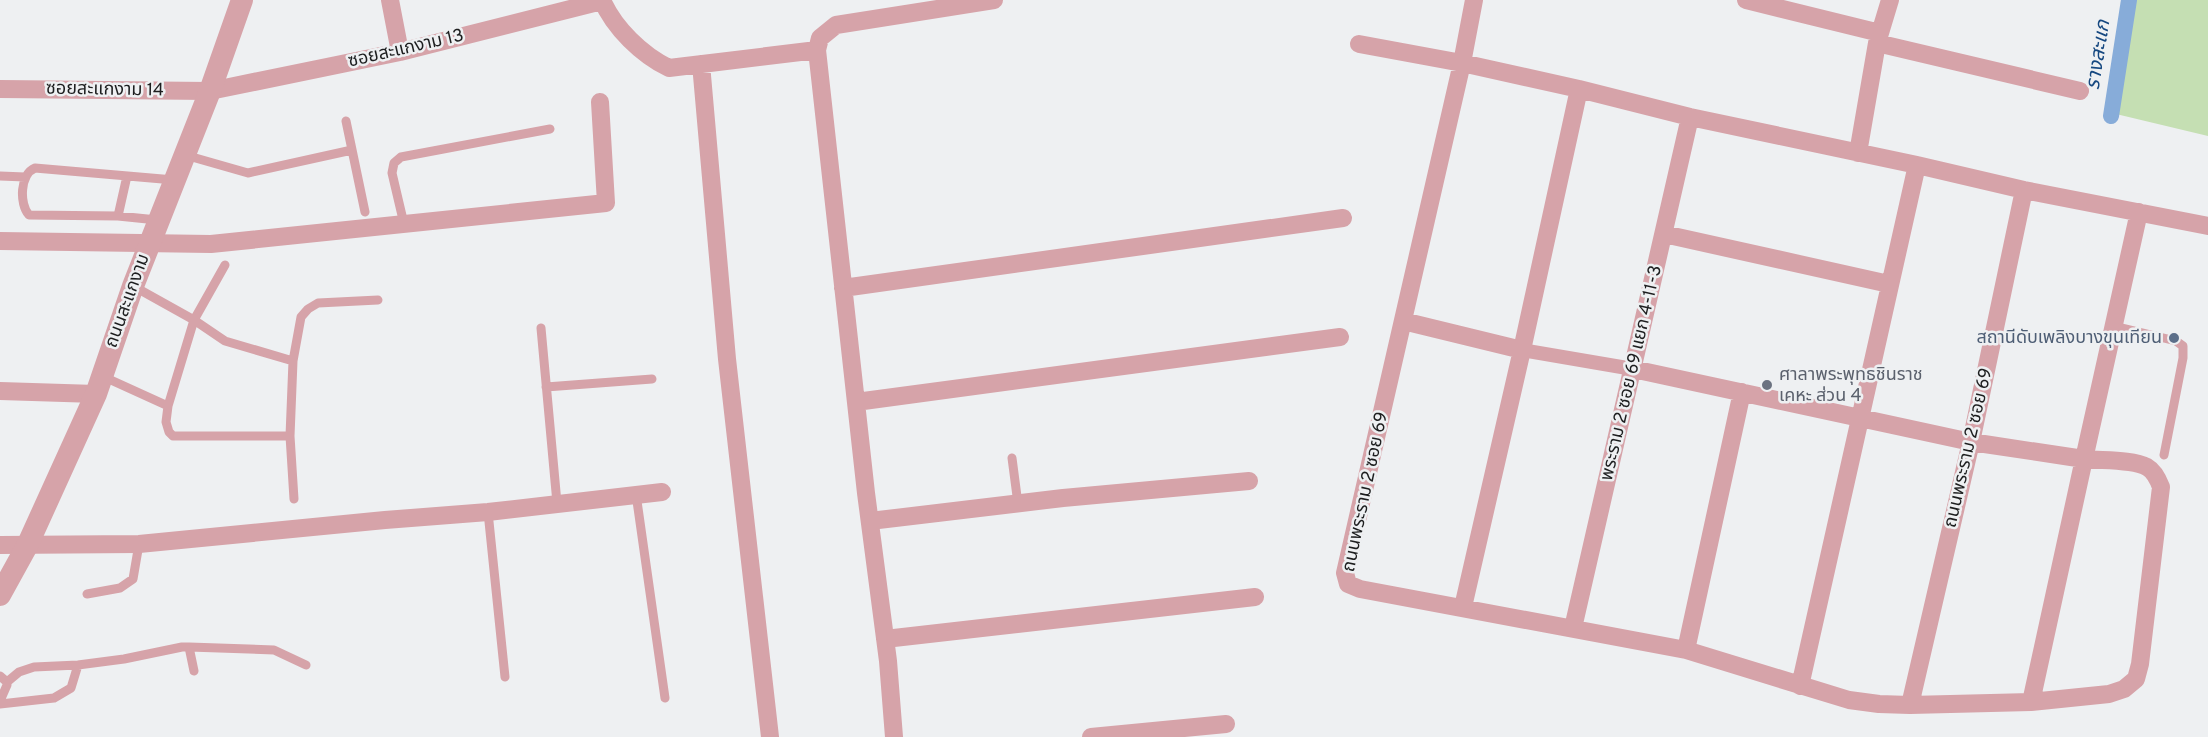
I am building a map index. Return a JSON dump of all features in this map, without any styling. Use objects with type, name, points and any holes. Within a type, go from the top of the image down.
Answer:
[{"type":"street","name":"ถนนสะแกงาม","points":[[0,596],[27,546],[99,385],[133,286],[210,91],[243,0]]},
{"type":"street","points":[[390,0],[400,52]]},
{"type":"street","name":"ซอยสะแกงาม 13","points":[[210,91],[400,52],[602,0]]},
{"type":"street","points":[[602,0],[622,30],[656,62],[669,68],[817,50]]},
{"type":"street","points":[[894,737],[885,639],[817,50],[820,38],[836,25],[883,9],[994,0]]},
{"type":"street","name":"ถนนพระราม 2 ซอย 69","points":[[1474,0],[1462,63],[1345,573],[1348,584],[1360,589],[1686,650],[1849,700],[1910,705],[2031,702],[2109,694],[2124,689],[2136,679],[2140,664],[2161,486],[2156,475],[2148,467],[2133,463],[2084,459],[1971,442],[1860,416]]},
{"type":"street","points":[[1746,0],[1878,38],[2080,91]]},
{"type":"street","points":[[1858,153],[1878,38],[1890,0]]},
{"type":"street","points":[[1359,44],[1462,63],[1690,117],[2024,190],[2208,226]]},
{"type":"street","points":[[701,64],[727,359],[770,737]]},
{"type":"street","name":"ซอยสะแกงาม 14","points":[[0,89],[210,91]]},
{"type":"street","points":[[1463,607],[1579,89]]},
{"type":"street","points":[[0,240],[211,244],[606,203],[600,102]]},
{"type":"street","name":"พระราม 2 ซอย 69 แยก 4-11-3","points":[[1573,628],[1690,117]]},
{"type":"street","points":[[1800,686],[1917,165]]},
{"type":"street","name":"ถนนพระราม 2 ซอย 69","points":[[1910,705],[1971,442],[2024,190]]},
{"type":"street","points":[[2031,702],[2139,212]]},
{"type":"street","points":[[843,288],[1343,218]]},
{"type":"street","points":[[1664,234],[1889,284]]},
{"type":"street","points":[[1403,321],[1522,350],[1633,369],[1860,416]]},
{"type":"street","points":[[856,402],[1340,337]]},
{"type":"street","points":[[0,392],[99,385]]},
{"type":"street","points":[[1686,650],[1742,392]]},
{"type":"street","points":[[870,521],[1249,481]]},
{"type":"street","points":[[0,545],[139,543],[488,512],[662,492]]},
{"type":"street","points":[[885,639],[1256,597]]},
{"type":"street","points":[[1091,737],[1136,735],[1226,724]]},
{"type":"lane","points":[[345,121],[365,212]]},
{"type":"lane","points":[[404,224],[393,173],[394,163],[401,158],[550,129]]},
{"type":"lane","points":[[184,155],[248,173],[352,150]]},
{"type":"lane","points":[[158,220],[118,216],[29,215],[23,204],[25,177],[35,168],[174,180]]},
{"type":"lane","points":[[0,176],[25,177]]},
{"type":"lane","points":[[118,216],[127,176]]},
{"type":"lane","points":[[225,266],[194,320],[168,406],[166,422],[169,432],[173,436],[290,436]]},
{"type":"lane","points":[[133,286],[194,320],[225,341],[293,362]]},
{"type":"lane","points":[[294,499],[290,436],[293,362],[301,317],[318,303],[378,300]]},
{"type":"lane","points":[[2114,326],[2176,341],[2182,346],[2183,357],[2164,454]]},
{"type":"lane","points":[[541,328],[557,504]]},
{"type":"lane","points":[[546,387],[652,379]]},
{"type":"lane","points":[[99,385],[168,406]]},
{"type":"lane","points":[[1012,458],[1018,504]]},
{"type":"lane","points":[[636,494],[665,698]]},
{"type":"lane","points":[[488,512],[505,677]]},
{"type":"lane","points":[[87,594],[120,588],[133,579],[139,543]]},
{"type":"lane","points":[[78,665],[71,688],[54,698],[0,703],[7,685],[3,679],[34,667],[78,665],[189,647],[274,650],[306,665]]},
{"type":"lane","points":[[189,647],[194,671]]},
{"type":"green space","points":[[2136,0],[2208,0],[2208,136],[2116,114]]},
{"type":"waterway","name":"รางสะแก","points":[[2111,116],[2129,0]]},
{"type":"place","name":"สถานีดับเพลิงบางขุนเทียน","points":[[2174,338]]},
{"type":"place","name":"ศาลาพระพุทธชินราช เคหะ ส่วน 4","points":[[1767,385]]}]
